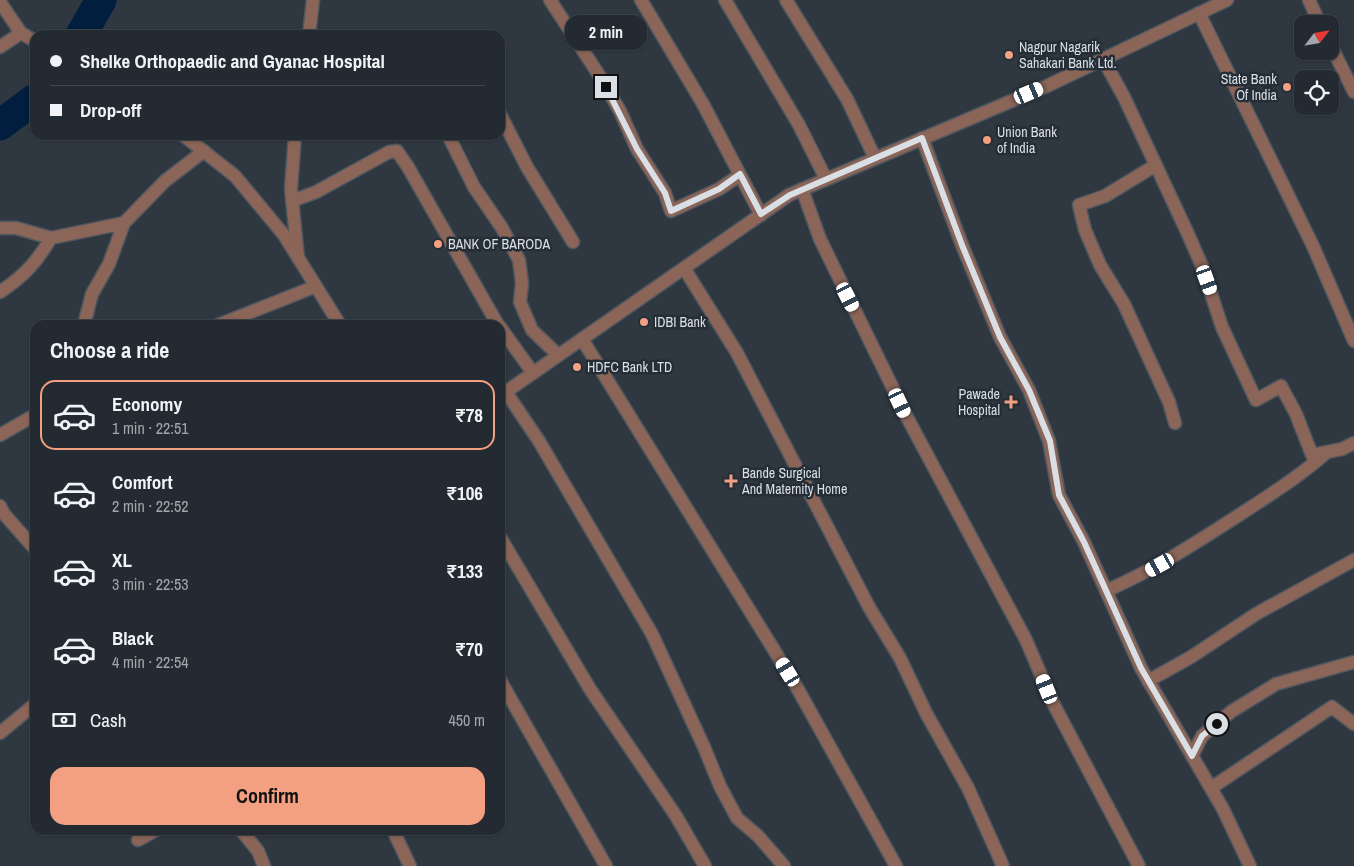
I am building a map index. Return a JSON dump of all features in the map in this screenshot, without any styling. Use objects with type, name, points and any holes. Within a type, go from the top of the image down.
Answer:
[{"type":"street","points":[[310,30],[313,0]]},
{"type":"street","points":[[550,0],[620,111],[637,149],[665,193],[671,211],[719,189],[740,174]]},
{"type":"street","points":[[641,0],[703,104],[761,214]]},
{"type":"street","points":[[725,0],[799,125],[826,179]]},
{"type":"street","points":[[786,0],[848,99],[875,158]]},
{"type":"street","points":[[505,389],[517,384],[790,195],[1103,59],[1227,0]]},
{"type":"street","points":[[1308,0],[1316,15]]},
{"type":"street","points":[[0,2],[21,33],[30,39]]},
{"type":"street","points":[[1199,13],[1312,246],[1354,341]]},
{"type":"street","points":[[0,47],[21,33]]},
{"type":"street","points":[[1103,59],[1124,97],[1202,266],[1222,327],[1256,400],[1281,386],[1296,414],[1312,455],[1328,452],[1354,443]]},
{"type":"street","points":[[1338,60],[1354,92]]},
{"type":"street","points":[[505,124],[527,167],[574,242]]},
{"type":"street","points":[[922,138],[962,245],[1000,337],[1029,390],[1050,441],[1059,495],[1084,542],[1148,680],[1211,788],[1250,866]]},
{"type":"street","points":[[190,140],[235,176],[284,235],[335,320]]},
{"type":"street","points":[[294,140],[292,158],[292,201],[298,258]]},
{"type":"street","points":[[450,140],[474,187],[502,228],[519,260],[522,283],[520,302],[532,330],[558,355]]},
{"type":"street","points":[[85,320],[92,294],[109,264],[124,223],[165,181],[204,151]]},
{"type":"street","points":[[292,201],[316,192],[389,152],[397,151],[496,320]]},
{"type":"street","points":[[1156,165],[1105,196],[1079,205],[1085,230],[1100,265],[1124,304],[1169,402],[1175,423]]},
{"type":"street","points":[[802,189],[820,239],[908,419],[1026,640],[1054,705],[1139,866]]},
{"type":"street","points":[[0,228],[16,228],[51,238],[124,223]]},
{"type":"street","points":[[0,292],[16,282],[36,262],[51,238]]},
{"type":"street","points":[[684,268],[736,353],[870,608],[900,658],[926,713],[968,788],[1003,866]]},
{"type":"street","points":[[231,320],[314,287]]},
{"type":"street","points":[[505,334],[533,373]]},
{"type":"street","points":[[582,338],[791,677],[896,866]]},
{"type":"street","points":[[505,394],[530,427],[652,634],[720,786],[737,818],[758,836],[784,866]]},
{"type":"street","points":[[0,435],[30,418]]},
{"type":"street","points":[[1106,591],[1184,552],[1302,474],[1328,452]]},
{"type":"street","points":[[0,506],[4,514],[30,543]]},
{"type":"street","points":[[505,545],[590,689],[676,816],[705,866]]},
{"type":"street","points":[[1148,680],[1191,657],[1256,614],[1354,560]]},
{"type":"street","points":[[1192,756],[1202,736],[1232,711],[1276,684],[1354,662]]},
{"type":"street","points":[[505,689],[606,866]]},
{"type":"street","points":[[1211,788],[1332,707],[1354,724]]},
{"type":"street","points":[[0,732],[30,708]]},
{"type":"street","points":[[138,840],[147,835]]},
{"type":"street","points":[[245,835],[258,851],[264,866]]},
{"type":"street","points":[[395,835],[410,866]]},
{"type":"waterway","points":[[84,30],[101,0]]},
{"type":"waterway","points":[[0,125],[30,103]]},
{"type":"place","name":"Nagpur Nagarik Sahakari Bank Ltd.","points":[[1009,55]]},
{"type":"place","name":"State Bank Of India","points":[[1287,87]]},
{"type":"place","name":"Union Bank of India","points":[[987,140]]},
{"type":"place","name":"BANK OF BARODA","points":[[438,244]]},
{"type":"place","name":"IDBI Bank","points":[[644,322]]},
{"type":"place","name":"HDFC Bank LTD","points":[[577,367]]},
{"type":"place","name":"Pawade Hospital","points":[[1011,402]]},
{"type":"place","name":"Bande Surgical And Maternity Home","points":[[731,481]]},
{"type":"route","points":[[606,87],[620,111],[637,149],[665,193],[671,211],[719,189],[740,174],[761,214],[790,195],[922,138],[962,245],[1000,337],[1029,390],[1050,441],[1059,495],[1084,542],[1141,668],[1192,756],[1202,736],[1217,724]]}]
